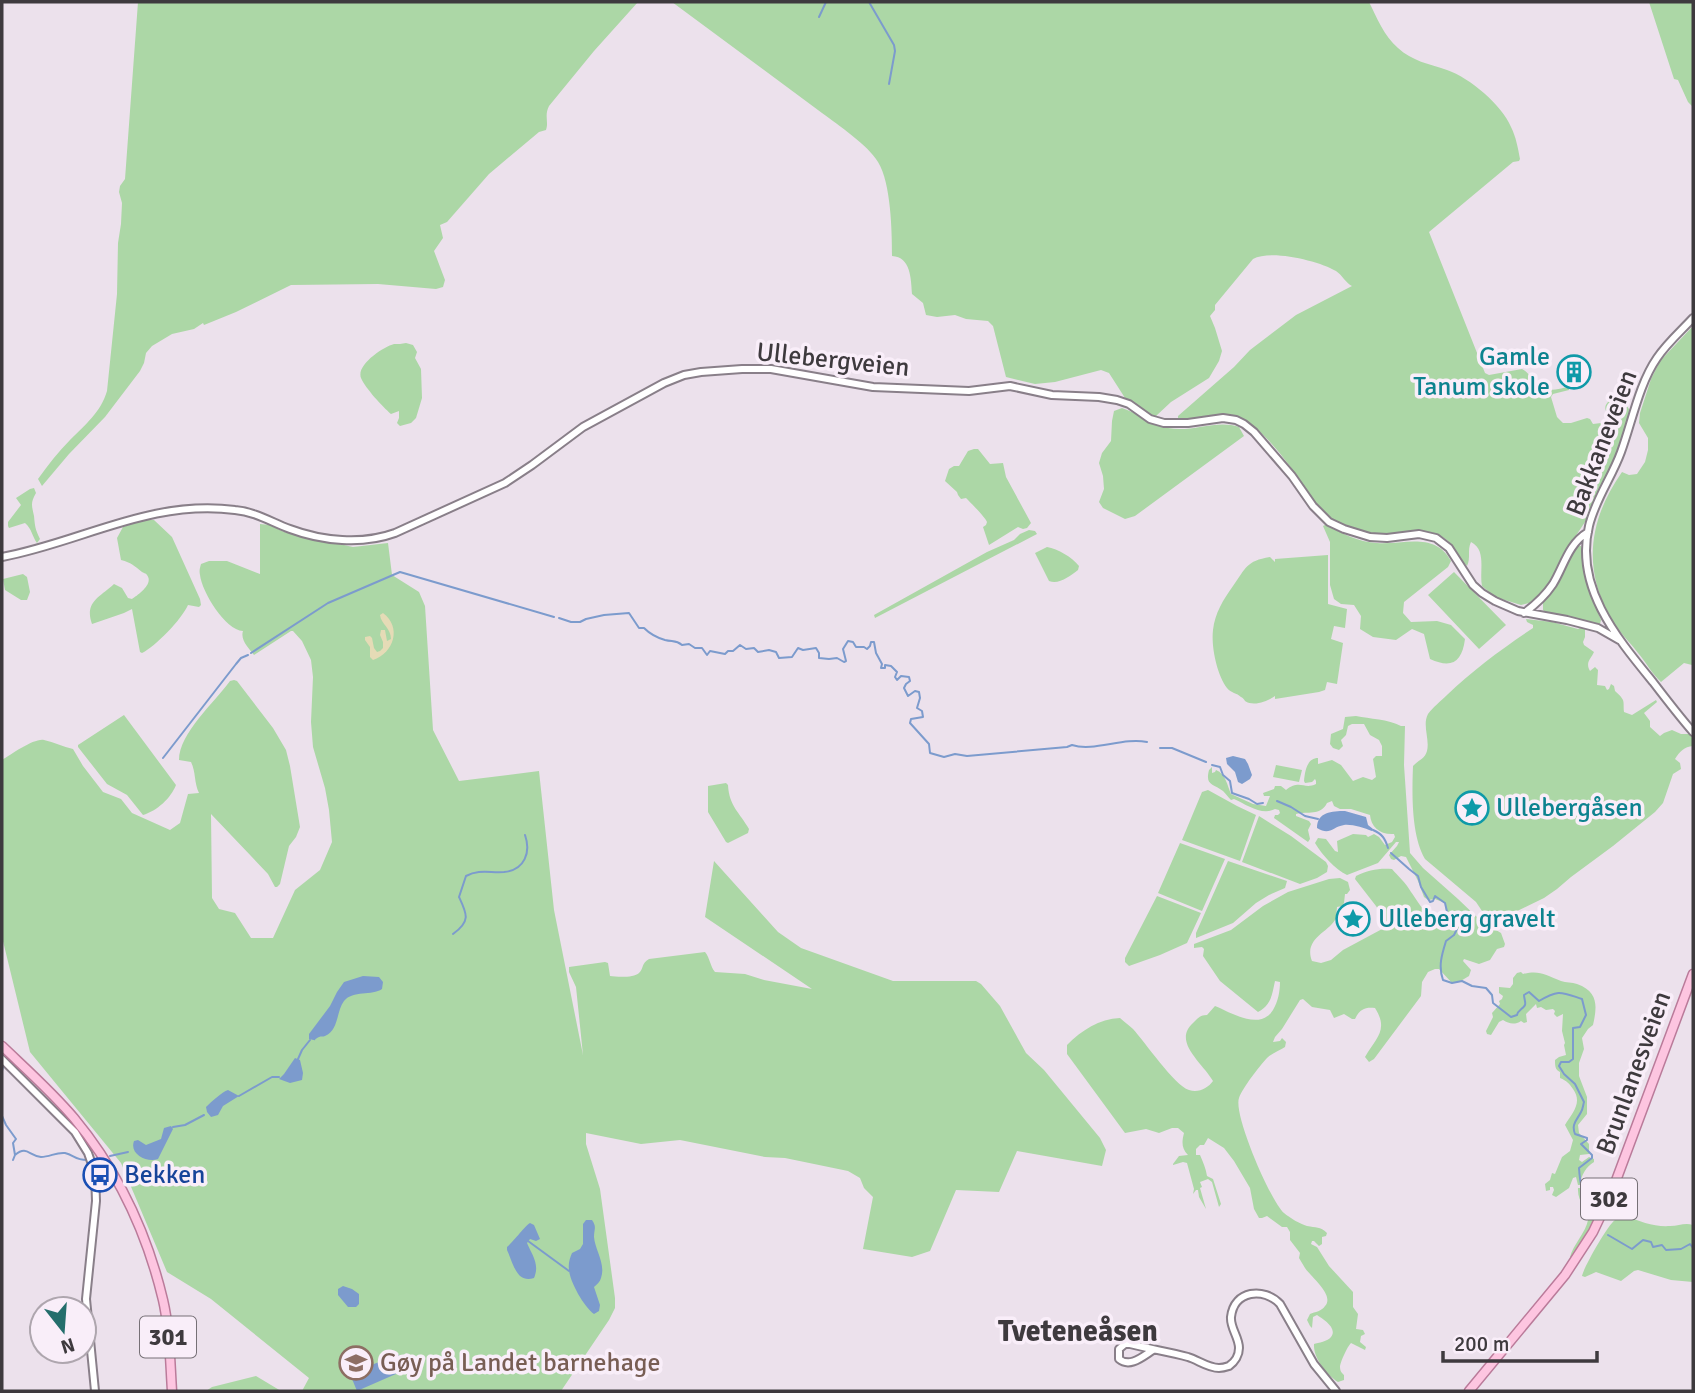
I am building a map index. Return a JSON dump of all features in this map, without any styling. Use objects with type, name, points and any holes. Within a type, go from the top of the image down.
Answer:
[{"type":"main road","name":"Brunlanesveien","points":[[1469,1391],[1561,1280],[1593,1232],[1611,1194],[1693,974]]},
{"type":"main road","name":"301","points":[[2,1046],[72,1116],[105,1160],[134,1212],[148,1249],[165,1314],[170,1391]]},
{"type":"street","name":"Bakkaneveien","points":[[1693,318],[1666,347],[1648,373],[1621,453],[1596,506],[1588,532],[1586,560],[1591,586],[1601,611],[1619,640],[1693,732]]},
{"type":"street","name":"Ullebergveien","points":[[2,556],[47,547],[138,517],[198,509],[250,512],[302,533],[325,537],[377,539],[505,483],[583,427],[671,380],[701,372],[771,369],[873,387],[969,391],[1010,386],[1052,395],[1108,398],[1129,404],[1150,419],[1164,423],[1188,423],[1217,418],[1236,420],[1254,432],[1296,482],[1312,506],[1329,522],[1370,537],[1419,534],[1436,538],[1449,548],[1470,581],[1482,593],[1503,605],[1524,613],[1588,625],[1619,640]]},
{"type":"street","points":[[1524,613],[1546,593],[1568,553],[1577,540],[1588,532]]},
{"type":"street","points":[[2,1059],[75,1132],[89,1153],[95,1173],[96,1201],[86,1299],[95,1391]]},
{"type":"street","points":[[1153,1350],[1128,1363],[1119,1359],[1119,1349],[1125,1344],[1191,1358],[1218,1368],[1230,1365],[1236,1360],[1239,1349],[1231,1320],[1235,1305],[1242,1297],[1264,1293],[1280,1304],[1314,1364],[1336,1391]]},
{"type":"green space","points":[[138,2],[638,2],[549,106],[546,130],[539,132],[489,174],[447,222],[440,225],[443,238],[434,251],[445,280],[443,287],[436,289],[378,284],[291,285],[236,312],[204,325],[203,323],[194,329],[172,334],[152,346],[146,353],[140,371],[105,417],[42,486],[38,479],[61,449],[97,412],[107,391],[117,294],[122,203],[119,192],[125,179]]},
{"type":"green space","points":[[672,2],[1369,2],[1385,32],[1398,48],[1415,59],[1456,74],[1475,86],[1493,101],[1507,119],[1516,139],[1519,161],[1513,162],[1429,232],[1485,373],[1489,375],[1522,369],[1544,390],[1569,387],[1569,390],[1551,397],[1557,417],[1563,423],[1587,418],[1593,424],[1601,423],[1609,418],[1605,409],[1607,404],[1618,396],[1622,397],[1630,411],[1622,444],[1587,519],[1549,583],[1539,596],[1529,603],[1521,605],[1495,597],[1482,586],[1481,555],[1471,542],[1467,566],[1451,544],[1439,535],[1420,531],[1380,536],[1347,528],[1321,510],[1290,466],[1252,425],[1232,415],[1220,414],[1178,419],[1178,416],[1250,350],[1296,315],[1352,286],[1336,271],[1283,256],[1261,256],[1253,259],[1215,305],[1210,316],[1222,351],[1209,378],[1171,402],[1156,416],[1143,411],[1125,398],[1109,373],[1101,370],[1055,382],[1035,384],[1006,377],[993,326],[988,321],[955,315],[926,315],[923,303],[912,294],[906,265],[903,260],[892,256],[886,182],[873,156],[844,129]]},
{"type":"green space","points":[[1649,2],[1693,2],[1693,107],[1678,80],[1674,79]]},
{"type":"green space","points":[[1693,326],[1693,667],[1684,663],[1661,682],[1611,619],[1596,581],[1593,544],[1602,508],[1622,472],[1637,474],[1645,462],[1648,438],[1639,423],[1651,379],[1660,361]]},
{"type":"green space","points":[[394,344],[413,345],[417,352],[415,358],[421,369],[422,398],[416,418],[411,423],[400,426],[397,423],[399,411],[391,414],[383,407],[361,378],[361,373],[366,362],[377,353]]},
{"type":"green space","points":[[1122,408],[1168,428],[1186,429],[1222,424],[1239,427],[1244,436],[1135,516],[1125,519],[1103,508],[1099,502],[1104,489],[1099,463],[1102,453],[1111,441],[1114,411]]},
{"type":"green space","points":[[978,449],[990,464],[1003,463],[1006,477],[1031,523],[1027,528],[1018,527],[989,545],[983,527],[986,520],[966,498],[961,499],[945,481],[949,469],[959,466],[968,451]]},
{"type":"green space","points":[[34,488],[36,493],[32,507],[40,539],[37,543],[25,523],[9,528],[8,526],[8,522],[21,505],[16,498]]},
{"type":"green space","points":[[144,520],[154,520],[172,537],[201,605],[188,605],[168,632],[142,653],[132,609],[92,624],[90,610],[95,601],[114,584],[132,599],[147,585],[147,574],[121,560],[117,538],[123,527]]},
{"type":"green space","points":[[260,524],[353,547],[388,543],[392,575],[419,592],[425,606],[433,730],[459,781],[539,771],[554,910],[583,1055],[576,987],[569,967],[605,962],[608,963],[610,976],[621,977],[637,975],[649,959],[705,952],[715,972],[745,974],[812,989],[705,917],[714,861],[778,932],[801,948],[893,981],[976,981],[981,984],[1000,1006],[1026,1053],[1044,1070],[1100,1138],[1106,1150],[1102,1166],[1017,1151],[999,1192],[956,1190],[930,1251],[912,1257],[863,1249],[873,1197],[864,1188],[860,1178],[848,1171],[680,1140],[641,1144],[586,1133],[586,1144],[600,1189],[615,1308],[561,1391],[302,1391],[309,1378],[211,1299],[167,1272],[121,1163],[30,1052],[2,937],[2,760],[40,740],[73,749],[103,792],[121,799],[132,813],[170,830],[180,823],[188,794],[199,793],[191,762],[179,760],[185,739],[207,708],[230,681],[234,680],[273,728],[286,750],[300,827],[289,846],[280,884],[275,887],[268,874],[211,814],[212,898],[219,909],[235,913],[251,938],[273,938],[295,890],[320,870],[332,842],[325,788],[313,747],[311,660],[302,641],[293,631],[254,655],[244,641],[243,631],[229,624],[216,609],[205,591],[200,575],[201,564],[209,561],[227,561],[260,574]]},
{"type":"green space","points":[[1323,526],[1363,541],[1427,543],[1444,552],[1451,561],[1448,567],[1404,602],[1403,613],[1411,622],[1437,621],[1451,625],[1465,639],[1464,647],[1455,661],[1444,663],[1430,659],[1424,634],[1412,629],[1396,640],[1373,637],[1360,629],[1361,616],[1354,605],[1341,604],[1334,599],[1330,585],[1330,542]]},
{"type":"green space","points":[[1029,530],[1037,534],[875,618],[874,615]]},
{"type":"green space","points":[[1578,546],[1582,549],[1586,577],[1601,620],[1600,624],[1543,610],[1543,602]]},
{"type":"green space","points":[[1047,547],[1069,557],[1079,566],[1078,570],[1060,581],[1049,581],[1035,553]]},
{"type":"green space","points":[[1328,555],[1328,604],[1347,609],[1345,628],[1334,626],[1331,639],[1343,643],[1337,684],[1327,682],[1325,690],[1319,692],[1275,699],[1275,696],[1257,703],[1245,701],[1227,688],[1220,676],[1216,660],[1213,630],[1223,602],[1251,563],[1270,557],[1275,562],[1275,559]]},
{"type":"green space","points":[[1454,572],[1506,625],[1479,649],[1428,595]]},
{"type":"green space","points":[[23,574],[27,577],[30,592],[27,600],[21,600],[5,590],[3,579]]},
{"type":"green space","points":[[1526,619],[1585,628],[1583,642],[1594,652],[1588,665],[1590,671],[1595,667],[1598,670],[1597,685],[1605,686],[1607,690],[1611,684],[1614,686],[1623,701],[1624,712],[1632,715],[1656,700],[1644,713],[1650,721],[1650,727],[1660,736],[1672,730],[1690,734],[1693,746],[1682,750],[1675,759],[1680,763],[1681,769],[1673,774],[1663,803],[1655,812],[1544,898],[1496,919],[1482,911],[1476,902],[1425,859],[1415,826],[1413,766],[1427,751],[1428,714],[1478,668],[1533,628]]},
{"type":"green space","points":[[124,715],[176,785],[163,803],[143,815],[127,795],[107,784],[78,747]]},
{"type":"green space","points":[[1356,716],[1405,726],[1404,765],[1410,853],[1481,921],[1501,933],[1505,944],[1497,949],[1490,960],[1479,964],[1464,959],[1471,970],[1469,976],[1459,982],[1452,983],[1439,969],[1428,972],[1422,982],[1421,996],[1369,1062],[1365,1057],[1381,1028],[1375,1008],[1363,1009],[1355,1019],[1344,1014],[1334,1018],[1330,1010],[1312,1007],[1303,999],[1300,1000],[1273,1042],[1282,1038],[1286,1042],[1285,1047],[1267,1058],[1239,1098],[1247,1138],[1270,1192],[1284,1213],[1295,1221],[1320,1228],[1327,1233],[1322,1237],[1322,1244],[1319,1246],[1312,1241],[1311,1244],[1317,1247],[1329,1266],[1353,1292],[1353,1307],[1358,1314],[1356,1329],[1363,1330],[1365,1334],[1361,1336],[1360,1342],[1366,1347],[1365,1350],[1351,1343],[1349,1345],[1340,1366],[1344,1380],[1338,1382],[1322,1366],[1314,1349],[1314,1344],[1331,1337],[1333,1330],[1317,1315],[1313,1317],[1312,1328],[1307,1320],[1310,1314],[1325,1306],[1325,1292],[1299,1258],[1300,1253],[1290,1240],[1287,1227],[1282,1227],[1267,1216],[1259,1218],[1254,1209],[1250,1188],[1224,1148],[1208,1138],[1204,1145],[1196,1149],[1196,1155],[1200,1155],[1207,1176],[1213,1179],[1221,1204],[1219,1207],[1212,1182],[1208,1179],[1200,1182],[1206,1209],[1198,1190],[1193,1194],[1187,1163],[1173,1165],[1179,1156],[1188,1155],[1184,1150],[1184,1133],[1178,1128],[1172,1128],[1159,1133],[1146,1129],[1125,1133],[1067,1054],[1067,1045],[1091,1026],[1120,1018],[1183,1086],[1193,1091],[1203,1089],[1213,1081],[1187,1045],[1187,1030],[1215,1006],[1253,1020],[1267,1016],[1276,1004],[1280,982],[1275,981],[1269,1002],[1258,1012],[1220,981],[1203,956],[1204,949],[1194,948],[1194,944],[1231,930],[1263,906],[1288,892],[1340,878],[1348,882],[1350,890],[1345,894],[1342,906],[1337,907],[1333,923],[1314,941],[1310,953],[1312,961],[1321,963],[1331,960],[1343,950],[1384,928],[1387,923],[1355,879],[1360,874],[1378,869],[1392,869],[1429,914],[1440,916],[1446,913],[1445,903],[1424,897],[1406,857],[1391,859],[1389,855],[1399,842],[1396,842],[1378,863],[1347,875],[1329,861],[1315,843],[1318,838],[1326,839],[1338,852],[1337,841],[1353,834],[1368,837],[1374,834],[1385,845],[1392,842],[1394,834],[1377,829],[1370,815],[1351,809],[1340,809],[1334,806],[1332,801],[1321,810],[1296,814],[1311,824],[1308,842],[1274,818],[1280,813],[1279,810],[1260,810],[1231,800],[1209,782],[1209,770],[1212,767],[1212,773],[1216,770],[1224,777],[1231,794],[1253,804],[1266,806],[1270,796],[1264,796],[1263,793],[1275,786],[1286,790],[1295,785],[1316,784],[1315,779],[1312,782],[1304,781],[1307,766],[1311,760],[1318,758],[1318,764],[1332,760],[1341,765],[1353,781],[1363,777],[1372,780],[1376,777],[1373,759],[1382,756],[1382,746],[1379,740],[1370,735],[1364,724],[1348,726],[1346,735],[1341,740],[1343,746],[1339,750],[1330,744],[1331,734],[1343,729],[1345,717]]},
{"type":"green space","points":[[1276,765],[1302,770],[1299,782],[1273,777]]},
{"type":"green space","points":[[726,783],[733,804],[749,829],[748,833],[728,843],[708,812],[708,786]]},
{"type":"green space","points":[[1208,790],[1256,815],[1240,861],[1182,840],[1202,792]]},
{"type":"green space","points":[[1259,816],[1326,862],[1327,872],[1300,884],[1242,862]]},
{"type":"green space","points":[[1180,843],[1225,859],[1202,911],[1158,893]]},
{"type":"green space","points":[[1228,861],[1287,881],[1285,888],[1256,903],[1233,923],[1196,938],[1196,933]]},
{"type":"green space","points":[[1157,896],[1201,913],[1187,943],[1129,966],[1125,958]]},
{"type":"green space","points":[[1521,972],[1542,974],[1577,984],[1589,991],[1595,1001],[1593,1025],[1582,1038],[1584,1049],[1579,1063],[1579,1076],[1587,1097],[1587,1114],[1578,1125],[1579,1133],[1589,1144],[1589,1154],[1580,1155],[1579,1160],[1582,1162],[1589,1157],[1594,1159],[1594,1162],[1584,1172],[1580,1185],[1576,1177],[1573,1178],[1569,1188],[1556,1197],[1552,1195],[1553,1187],[1546,1191],[1545,1184],[1552,1173],[1555,1174],[1562,1157],[1570,1151],[1573,1140],[1565,1125],[1577,1103],[1576,1094],[1566,1081],[1560,1078],[1560,1072],[1555,1065],[1555,1060],[1566,1055],[1562,1031],[1563,1014],[1557,1017],[1553,1009],[1537,1008],[1536,1004],[1526,1014],[1527,1022],[1512,1024],[1503,1020],[1491,1035],[1486,1031],[1493,1017],[1492,1013],[1503,996],[1499,993],[1499,987],[1510,988],[1513,978]]},
{"type":"green space","points":[[1578,1188],[1583,1188],[1597,1207],[1594,1222],[1586,1238],[1570,1257],[1588,1220]]},
{"type":"green space","points":[[1625,1215],[1658,1226],[1693,1225],[1693,1282],[1671,1280],[1638,1270],[1621,1281],[1596,1272],[1582,1276],[1611,1224]]},
{"type":"green space","points":[[256,1376],[281,1391],[206,1391],[212,1387]]},
{"type":"sand","points":[[383,613],[392,625],[393,639],[386,652],[373,660],[365,637],[372,638],[377,652],[383,648],[381,630],[385,630],[387,641],[391,639],[380,615]]},
{"type":"water","points":[[1233,756],[1245,759],[1252,775],[1242,784],[1227,764],[1226,758]]},
{"type":"water","points":[[1345,811],[1366,817],[1372,831],[1347,825],[1328,831],[1317,828],[1322,816],[1330,812]]},
{"type":"water","points":[[363,976],[379,977],[383,982],[382,989],[348,998],[341,1005],[333,1030],[315,1040],[309,1039],[309,1034],[344,982]]},
{"type":"water","points":[[295,1058],[300,1060],[302,1080],[290,1083],[279,1079],[284,1074]]},
{"type":"water","points":[[228,1090],[239,1096],[223,1106],[218,1115],[211,1117],[206,1107]]},
{"type":"water","points":[[171,1126],[173,1129],[158,1159],[149,1160],[136,1153],[134,1141],[138,1140],[146,1145],[161,1139],[164,1128]]},
{"type":"water","points":[[586,1220],[592,1220],[594,1224],[594,1237],[602,1268],[601,1279],[594,1287],[600,1305],[599,1311],[594,1314],[578,1294],[569,1267],[572,1253],[583,1244],[583,1224]]},
{"type":"water","points":[[530,1223],[534,1225],[540,1239],[530,1239],[527,1243],[536,1268],[534,1278],[528,1279],[516,1271],[507,1247]]},
{"type":"water","points":[[343,1286],[359,1294],[359,1304],[356,1307],[348,1307],[338,1295],[338,1289]]},
{"type":"water","points":[[398,1354],[405,1370],[357,1391],[350,1374]]},
{"type":"waterway","points":[[819,17],[826,2]]},
{"type":"waterway","points":[[869,2],[894,45],[889,84]]},
{"type":"waterway","points":[[251,653],[328,603],[400,572],[554,617]]},
{"type":"waterway","points":[[559,618],[580,622],[604,615],[629,613],[639,628],[644,628],[662,639],[702,648],[707,655],[710,651],[725,654],[740,645],[746,649],[754,648],[758,652],[776,652],[779,658],[792,657],[798,648],[816,648],[819,658],[837,658],[844,662],[843,649],[848,641],[853,642],[856,647],[867,649],[871,642],[874,642],[881,668],[885,668],[885,665],[891,666],[897,672],[897,680],[901,676],[909,677],[910,681],[904,688],[908,696],[915,691],[919,692],[917,708],[922,711],[923,717],[911,719],[910,723],[929,744],[930,753],[944,757],[1072,745],[1090,747],[1128,741],[1147,742]]},
{"type":"waterway","points":[[163,758],[236,664],[248,655]]},
{"type":"waterway","points":[[1160,748],[1172,748],[1206,762]]},
{"type":"waterway","points":[[1212,765],[1220,767],[1223,775],[1230,781],[1232,793],[1257,804],[1263,803]]},
{"type":"waterway","points":[[1277,801],[1305,816],[1318,819]]},
{"type":"waterway","points":[[1373,830],[1383,837],[1388,848]]},
{"type":"waterway","points":[[453,934],[463,925],[466,917],[459,897],[466,876],[517,868],[527,854],[525,835]]},
{"type":"waterway","points":[[1391,853],[1418,876],[1430,902],[1435,896],[1445,903],[1449,920],[1457,929],[1446,941],[1443,951],[1443,980],[1452,983],[1462,981],[1486,988],[1492,995],[1493,1003],[1511,1017],[1517,1015],[1524,1006],[1524,995],[1529,992],[1539,1001],[1560,993],[1582,999],[1586,1015],[1580,1027],[1573,1028],[1573,1059],[1561,1062],[1559,1066],[1575,1084],[1584,1102],[1574,1127],[1575,1134],[1587,1138],[1581,1144],[1592,1155],[1592,1158],[1579,1168],[1582,1189],[1591,1207]]},
{"type":"waterway","points":[[298,1059],[310,1040]]},
{"type":"waterway","points":[[2,1071],[3,1067]]},
{"type":"waterway","points":[[239,1096],[272,1077],[279,1077]]},
{"type":"waterway","points":[[173,1127],[185,1125],[204,1115]]},
{"type":"waterway","points":[[2,1116],[16,1139],[13,1143],[13,1160]]},
{"type":"waterway","points":[[15,1155],[22,1151],[41,1157],[65,1153],[87,1160]]},
{"type":"waterway","points":[[110,1156],[128,1152]]},
{"type":"waterway","points":[[1608,1235],[1632,1249],[1643,1240],[1651,1242],[1653,1247],[1662,1245],[1666,1250],[1681,1249],[1690,1244],[1693,1248]]},
{"type":"waterway","points":[[528,1241],[569,1271]]},
{"type":"place","name":"Gamle Tanum skole","points":[[1574,372]]},
{"type":"place","name":"Ullebergåsen","points":[[1472,808]]},
{"type":"place","name":"Ulleberg gravelt","points":[[1353,919]]},
{"type":"place","name":"Bekken","points":[[100,1175]]},
{"type":"place","name":"Gøy på Landet barnehage","points":[[356,1363]]},
{"type":"district","name":"Tveteneåsen","points":[[1078,1331]]}]
